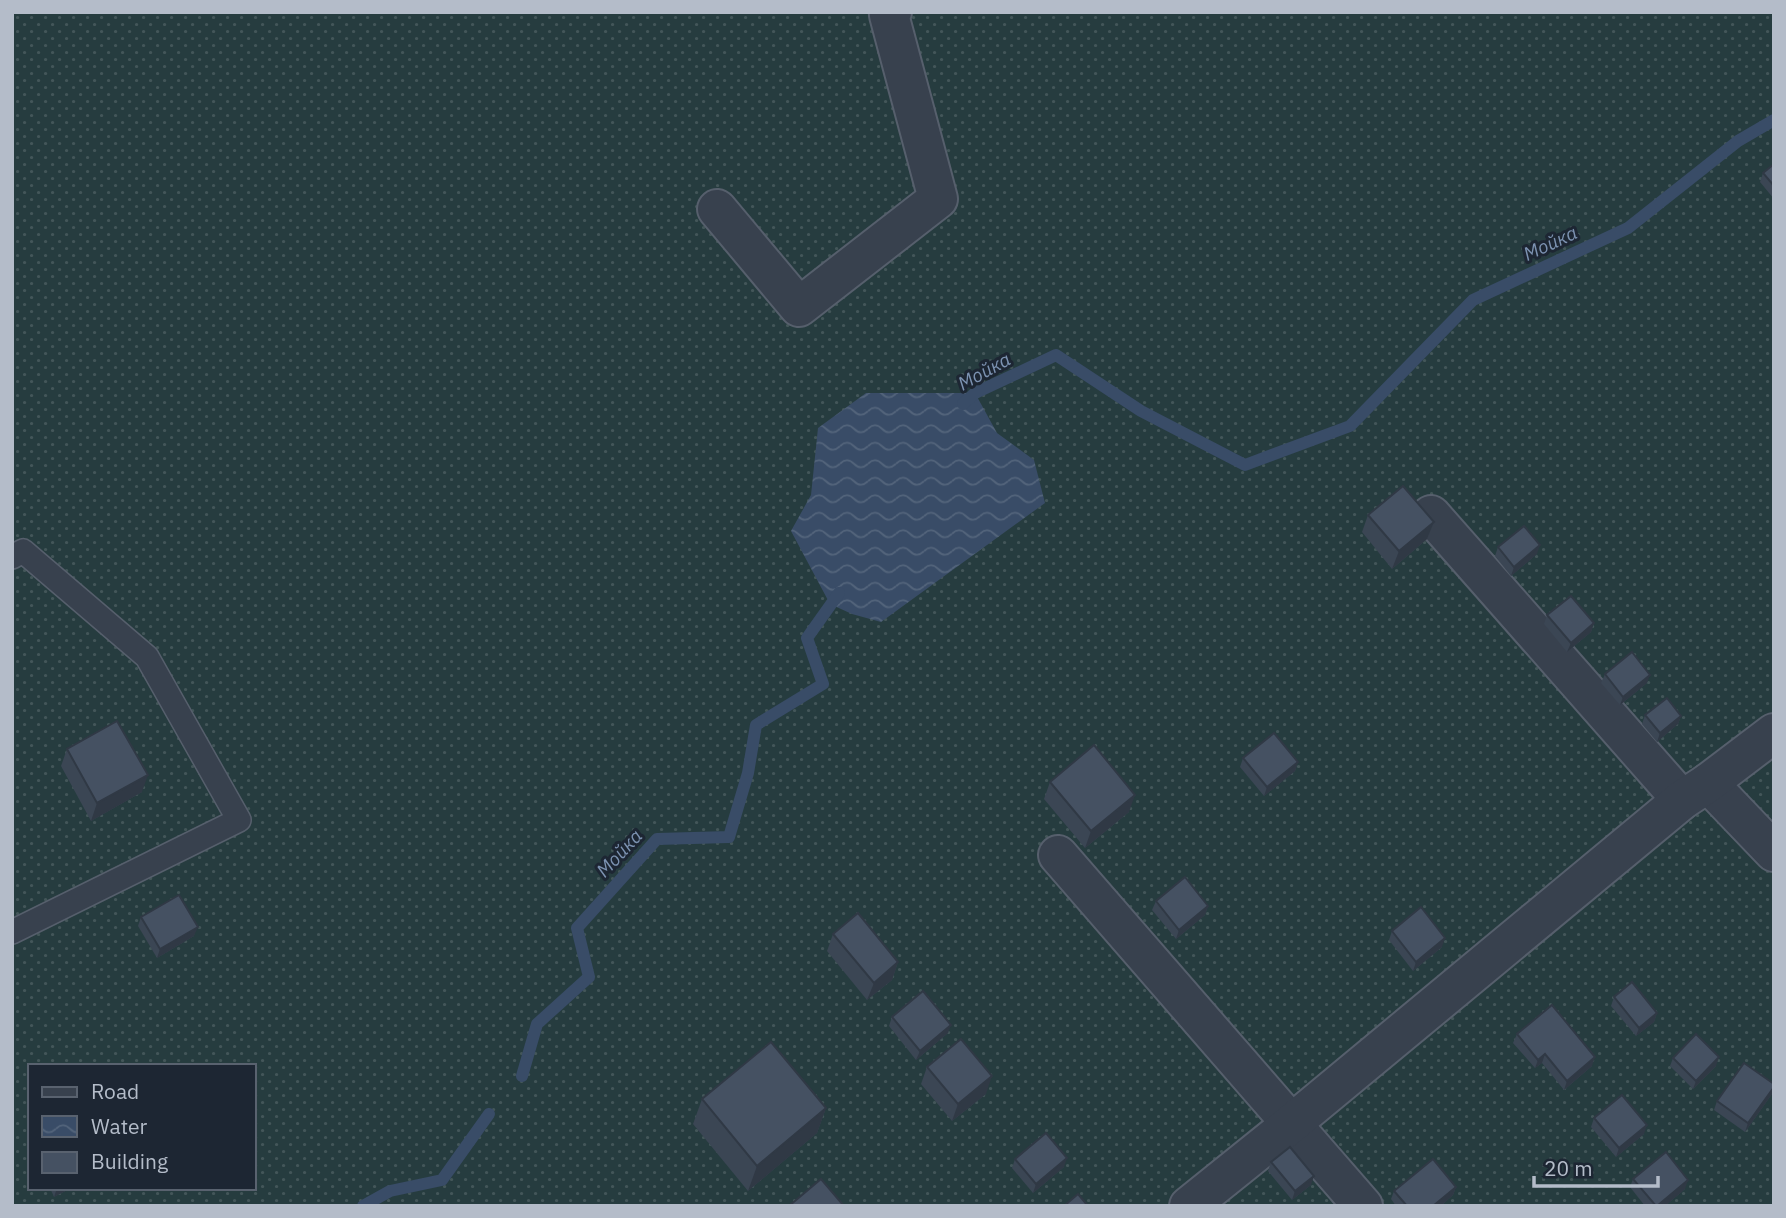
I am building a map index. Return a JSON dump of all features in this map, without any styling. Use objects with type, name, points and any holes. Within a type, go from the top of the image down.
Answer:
[{"type":"street","points":[[717,209],[799,307],[938,199],[889,15],[892,12]]},
{"type":"street","points":[[1431,515],[1695,791],[1774,852]]},
{"type":"street","points":[[1189,1206],[1695,791],[1774,733]]},
{"type":"street","points":[[1058,855],[1363,1206]]},
{"type":"lane","points":[[12,557],[23,551],[148,657],[239,820],[12,932]]},
{"type":"green space","points":[[12,12],[1774,12],[1774,1206],[12,1206]]},
{"type":"water","points":[[866,393],[975,393],[997,433],[1034,460],[1045,503],[881,622],[852,614],[830,604],[791,531],[811,495],[818,428]]},
{"type":"building","points":[[1774,164],[1774,186],[1763,173]]},
{"type":"building","points":[[1403,486],[1434,522],[1399,551],[1368,515]]},
{"type":"building","points":[[1524,526],[1540,545],[1514,567],[1498,547]]},
{"type":"building","points":[[1571,596],[1594,623],[1571,643],[1547,615]]},
{"type":"building","points":[[1632,652],[1650,675],[1623,697],[1605,674]]},
{"type":"building","points":[[1667,698],[1681,716],[1660,733],[1645,715]]},
{"type":"building","points":[[117,721],[148,775],[97,803],[67,749]]},
{"type":"building","points":[[1274,733],[1298,762],[1267,787],[1243,758]]},
{"type":"building","points":[[1094,745],[1135,795],[1091,831],[1050,782]]},
{"type":"building","points":[[1185,877],[1208,906],[1179,930],[1156,901]]},
{"type":"building","points":[[179,895],[198,927],[160,949],[141,917]]},
{"type":"building","points":[[1421,907],[1445,938],[1416,962],[1392,931]]},
{"type":"building","points":[[858,913],[898,962],[874,983],[833,934]]},
{"type":"building","points":[[1632,982],[1657,1013],[1639,1028],[1614,997]]},
{"type":"building","points":[[923,991],[951,1025],[920,1051],[892,1017]]},
{"type":"building","points":[[1552,1005],[1595,1057],[1567,1081],[1545,1054],[1538,1060],[1517,1034]]},
{"type":"building","points":[[1696,1034],[1719,1057],[1696,1081],[1673,1058]]},
{"type":"building","points":[[961,1039],[992,1076],[958,1104],[927,1067]]},
{"type":"building","points":[[771,1042],[826,1108],[757,1166],[702,1099]]},
{"type":"building","points":[[1744,1063],[1774,1084],[1748,1123],[1717,1101]]},
{"type":"building","points":[[1622,1095],[1647,1125],[1619,1148],[1594,1118]]},
{"type":"building","points":[[1046,1133],[1067,1158],[1036,1184],[1015,1159]]},
{"type":"building","points":[[1290,1147],[1314,1176],[1295,1191],[1271,1162]]},
{"type":"building","points":[[1666,1152],[1688,1180],[1656,1206],[1633,1179]]},
{"type":"building","points":[[1433,1159],[1456,1187],[1433,1206],[1407,1206],[1394,1191]]},
{"type":"building","points":[[821,1179],[844,1206],[789,1206]]},
{"type":"building","points":[[1078,1194],[1088,1206],[1064,1206]]},
{"type":"waterway","name":"Мойка","points":[[963,404],[975,393],[1056,355],[1141,411],[1245,465],[1350,426],[1473,300],[1628,228],[1738,141],[1774,120]]},
{"type":"waterway","name":"Мойка","points":[[522,1076],[537,1024],[589,977],[577,928],[657,839],[729,837],[748,773],[756,725],[823,684],[807,638],[839,593]]},
{"type":"waterway","name":"Мойка","points":[[363,1206],[390,1191],[442,1180],[489,1114]]}]
